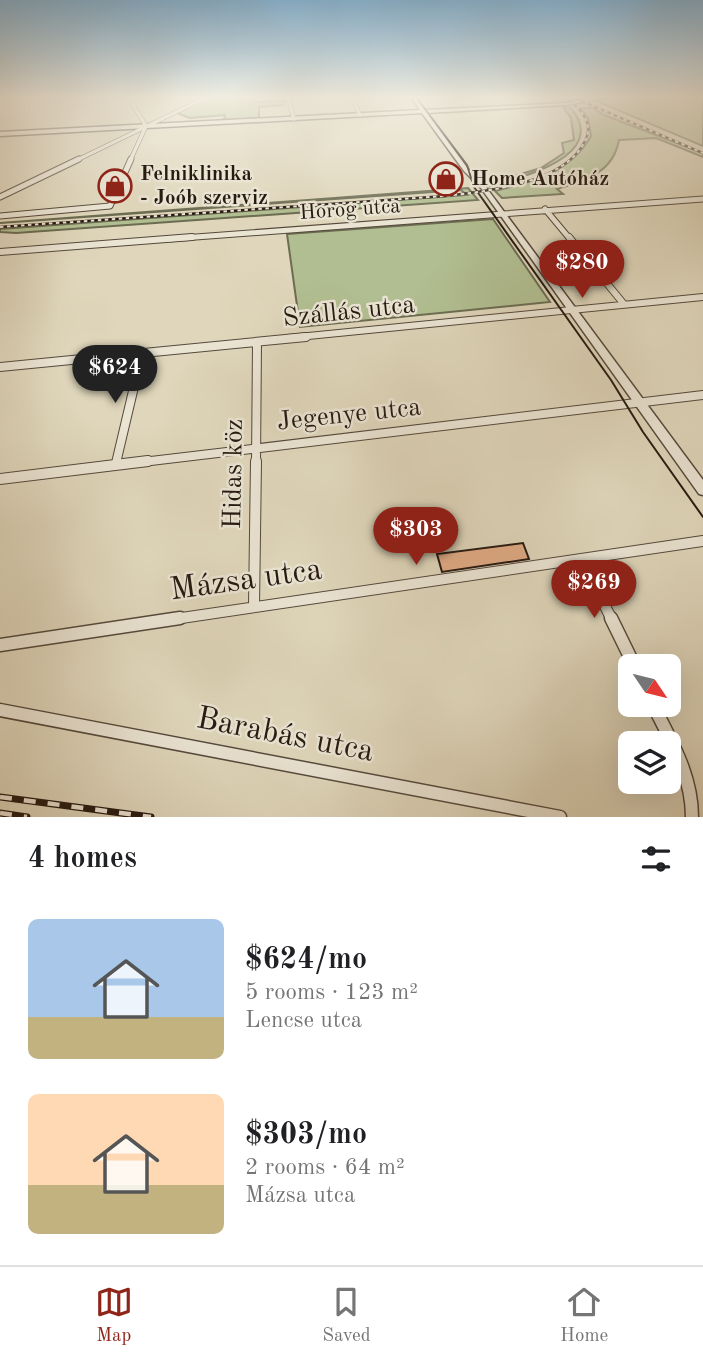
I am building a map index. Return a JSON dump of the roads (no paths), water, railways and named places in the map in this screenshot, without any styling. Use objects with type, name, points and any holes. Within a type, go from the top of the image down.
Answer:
[{"type":"street","points":[[0,197],[127,135]]},
{"type":"street","points":[[0,216],[109,207],[143,135]]},
{"type":"street","points":[[441,135],[502,214],[703,490]]},
{"type":"street","name":"Horog utca","points":[[0,252],[703,199]]},
{"type":"street","points":[[545,209],[623,303]]},
{"type":"street","name":"Szállás utca","points":[[0,367],[703,297]]},
{"type":"street","name":"Hidas köz","points":[[254,606],[257,343]]},
{"type":"street","points":[[117,463],[142,353]]},
{"type":"street","name":"Jegenye utca","points":[[0,479],[703,395]]},
{"type":"street","name":"Mázsa utca","points":[[0,645],[703,541]]},
{"type":"street","points":[[582,559],[629,654]]},
{"type":"street","name":"Barabás utca","points":[[0,710],[560,817]]},
{"type":"street","points":[[659,718],[688,777],[693,793],[693,812]]},
{"type":"tram line","points":[[445,135],[467,165],[474,187],[611,380],[643,432],[703,517]]},
{"type":"railway","points":[[0,227],[445,196],[503,188],[543,176],[560,167],[575,156],[588,135]]},
{"type":"railway","points":[[661,135],[703,153]]},
{"type":"railway","points":[[0,797],[151,817]]},
{"type":"railway","points":[[0,813],[27,817]]},
{"type":"place","name":"Home Autóház","points":[[446,179]]},
{"type":"place","name":"Felniklinika - Joób szerviz","points":[[115,186]]}]
